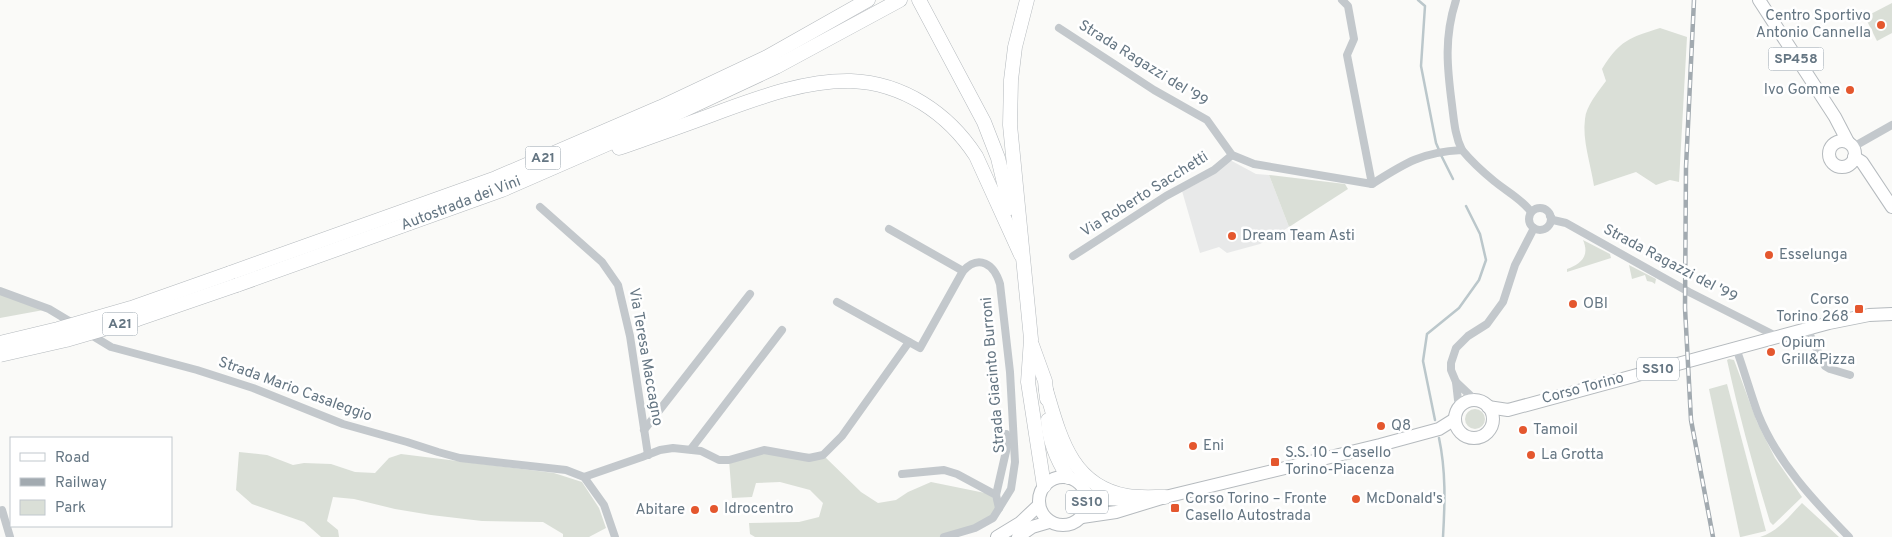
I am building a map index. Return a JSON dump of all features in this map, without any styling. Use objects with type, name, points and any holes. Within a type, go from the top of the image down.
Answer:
[{"type":"highway","name":"Autostrada dei Vini","points":[[0,355],[66,340],[138,319],[234,279],[496,178],[661,107],[767,57],[868,0]]},
{"type":"highway","name":"Autostrada dei Vini","points":[[0,344],[234,279],[502,190],[675,114],[776,67],[900,0]]},
{"type":"highway","points":[[919,0],[984,122],[998,158],[1021,255]]},
{"type":"highway","points":[[1028,0],[1017,36],[1009,110],[1021,255],[1031,339],[1028,382],[1044,486]]},
{"type":"highway","points":[[502,190],[759,98],[830,82],[859,82],[892,90],[926,104],[944,117],[976,156],[1021,255]]},
{"type":"highway","points":[[1031,339],[1045,381],[1048,426],[1052,446],[1068,477]]},
{"type":"highway","points":[[1046,390],[1057,428],[1065,447],[1076,467],[1091,481],[1105,490],[1128,496],[1165,497]]},
{"type":"main road","name":"SP458","points":[[1759,0],[1835,117],[1851,153]]},
{"type":"main road","points":[[1835,117],[1829,157],[1834,164],[1842,167],[1851,153]]},
{"type":"main road","points":[[1832,145],[1840,141],[1890,200]]},
{"type":"main road","name":"Corso Torino","points":[[1458,425],[1469,437],[1481,436],[1490,429],[1492,422],[1508,410],[1807,329],[1869,316],[1892,314]]},
{"type":"main road","points":[[1082,517],[1116,512],[1165,497],[1363,449],[1439,428],[1458,425],[1456,414],[1461,405],[1475,400]]},
{"type":"main road","name":"Corso Torino","points":[[1475,400],[1488,407],[1508,410]]},
{"type":"main road","points":[[1488,407],[1492,414],[1492,422]]},
{"type":"main road","name":"SS10","points":[[1039,505],[1040,512],[1050,522],[1056,525],[1070,525],[1082,517],[1088,502],[1086,494],[1079,483],[1068,477],[1054,478],[1044,486]]},
{"type":"main road","points":[[997,537],[1020,523],[1039,505],[1039,497],[1044,486]]},
{"type":"main road","points":[[1086,494],[1104,499],[1127,500],[1165,497]]},
{"type":"main road","points":[[1018,537],[1032,527],[1050,522]]},
{"type":"street","points":[[1342,0],[1348,6],[1354,39],[1347,55],[1372,184]]},
{"type":"street","points":[[1456,0],[1448,29],[1447,66],[1456,135],[1462,150],[1471,161],[1522,202],[1531,212]]},
{"type":"street","name":"Strada Ragazzi del '99","points":[[1059,28],[1154,90],[1207,120],[1232,155]]},
{"type":"street","points":[[1851,153],[1892,125]]},
{"type":"street","points":[[1232,155],[1254,164],[1372,184],[1404,164],[1430,154],[1462,150]]},
{"type":"street","name":"Via Roberto Sacchetti","points":[[1072,256],[1166,196],[1214,170],[1232,155]]},
{"type":"street","name":"Via Teresa Maccagno","points":[[540,207],[602,262],[618,284],[630,336],[648,454]]},
{"type":"street","points":[[1531,212],[1540,208],[1547,210],[1550,216],[1549,223],[1544,228],[1534,228]]},
{"type":"street","points":[[1531,212],[1529,219],[1534,228]]},
{"type":"street","name":"Strada Ragazzi del '99","points":[[1550,216],[1553,220],[1566,223],[1689,292],[1778,337]]},
{"type":"street","points":[[1461,405],[1458,400],[1456,382],[1451,370],[1451,363],[1456,348],[1468,336],[1487,324],[1502,302],[1515,265],[1534,228]]},
{"type":"street","points":[[837,302],[920,348],[963,271],[889,229]]},
{"type":"street","name":"Strada Giacinto Burroni","points":[[944,537],[976,528],[994,518],[1011,489],[1016,462],[1010,372],[997,272],[991,265],[980,262],[969,265],[963,271]]},
{"type":"street","name":"Strada Mario Casaleggio","points":[[0,291],[49,309],[111,347],[197,370],[253,388],[343,424],[460,458],[566,470],[584,477]]},
{"type":"street","points":[[644,430],[750,294]]},
{"type":"street","points":[[1807,329],[1825,366],[1850,375]]},
{"type":"street","points":[[691,449],[782,330]]},
{"type":"street","points":[[614,537],[604,505],[584,477],[660,450],[673,448],[700,451],[719,460],[729,460],[764,450],[809,458],[823,455],[842,436],[909,342]]},
{"type":"street","points":[[1736,348],[1759,415],[1786,464],[1804,489],[1849,537]]},
{"type":"street","points":[[1456,382],[1475,400]]},
{"type":"street","points":[[999,508],[996,495],[1007,447],[1006,434]]},
{"type":"street","points":[[902,474],[944,470],[957,474],[996,495]]},
{"type":"street","points":[[2,510],[10,537]]},
{"type":"shaded area","points":[[1230,160],[1256,174],[1269,175],[1289,227],[1260,244],[1227,253],[1219,247],[1200,253],[1182,191],[1202,181]]},
{"type":"green space","name":"Centro Sportivo Antonio Cannella","points":[[1892,3],[1892,33],[1877,41],[1865,17]]},
{"type":"green space","points":[[1660,28],[1687,37],[1679,182],[1670,180],[1656,185],[1636,172],[1594,186],[1584,127],[1588,109],[1606,81],[1602,69],[1614,52],[1626,41]]},
{"type":"green space","points":[[1269,175],[1345,184],[1348,189],[1289,227]]},
{"type":"green space","points":[[1583,240],[1610,254],[1611,258],[1567,272],[1567,269],[1580,262],[1585,255]]},
{"type":"green space","points":[[1629,265],[1656,279],[1655,284],[1647,281],[1645,275],[1632,279]]},
{"type":"green space","points":[[0,291],[49,309],[0,318]]},
{"type":"green space","points":[[1727,360],[1734,360],[1757,422],[1775,458],[1802,497],[1773,525],[1770,522],[1747,442]]},
{"type":"green space","points":[[1727,384],[1766,531],[1741,537],[1709,389]]},
{"type":"green space","points":[[1471,409],[1479,409],[1485,415],[1485,423],[1479,429],[1471,429],[1465,423],[1465,415]]},
{"type":"green space","points":[[764,450],[823,455],[861,492],[878,503],[896,500],[908,492],[931,482],[990,494],[999,508],[993,518],[944,537],[755,537],[750,534],[749,523],[799,522],[819,517],[823,503],[810,490],[780,482],[756,483],[752,497],[732,498],[729,460]]},
{"type":"green space","points":[[239,452],[267,455],[293,465],[304,463],[331,464],[355,472],[375,473],[389,458],[401,454],[554,473],[582,482],[599,508],[606,528],[589,537],[563,537],[563,534],[543,522],[482,521],[431,515],[354,499],[333,497],[327,521],[338,530],[339,537],[321,537],[304,522],[252,504],[236,490]]},
{"type":"green space","points":[[1802,503],[1839,537],[1760,537],[1778,527]]},
{"type":"waterway","points":[[1418,0],[1425,6],[1421,66],[1439,150]]},
{"type":"waterway","points":[[1441,155],[1453,179]]},
{"type":"waterway","points":[[1435,420],[1423,361],[1427,334],[1459,308],[1479,280],[1486,260],[1480,234],[1466,206]]},
{"type":"waterway","points":[[1439,438],[1444,487],[1443,537]]},
{"type":"railway","points":[[1694,0],[1686,167],[1685,308],[1691,420],[1713,537]]},
{"type":"place","name":"Centro Sportivo Antonio Cannella","points":[[1881,25]]},
{"type":"place","name":"Ivo Gomme","points":[[1850,90]]},
{"type":"place","name":"Dream Team Asti","points":[[1232,236]]},
{"type":"place","name":"Esselunga","points":[[1769,255]]},
{"type":"place","name":"OBI","points":[[1573,304]]},
{"type":"place","name":"Corso Torino 268","points":[[1859,309]]},
{"type":"place","name":"Opium Grill&Pizza","points":[[1771,352]]},
{"type":"place","name":"Q8","points":[[1381,426]]},
{"type":"place","name":"Tamoil","points":[[1523,430]]},
{"type":"place","name":"Eni","points":[[1193,446]]},
{"type":"place","name":"La Grotta","points":[[1531,455]]},
{"type":"place","name":"S.S. 10 – Casello Torino-Piacenza","points":[[1275,462]]},
{"type":"place","name":"McDonald's","points":[[1356,499]]},
{"type":"place","name":"Corso Torino – Fronte Casello Autostrada","points":[[1175,508]]},
{"type":"place","name":"Idrocentro","points":[[714,509]]},
{"type":"place","name":"Abitare","points":[[695,510]]}]
